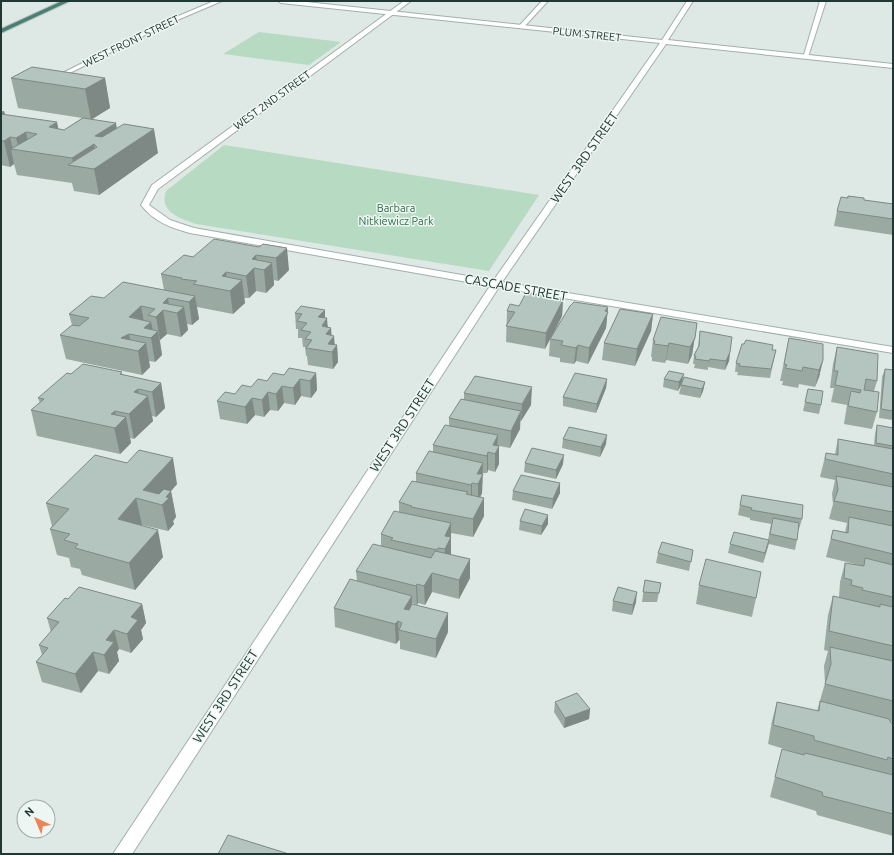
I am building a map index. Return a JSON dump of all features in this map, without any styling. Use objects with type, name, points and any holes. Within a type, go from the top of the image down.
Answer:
[{"type":"highway","points":[[1,32],[67,1]]},
{"type":"street","name":"WEST FRONT STREET","points":[[45,84],[159,26],[219,1]]},
{"type":"street","name":"PLUM STREET","points":[[281,1],[893,66]]},
{"type":"street","name":"WEST 2ND STREET","points":[[145,205],[155,187],[408,1]]},
{"type":"street","points":[[520,27],[545,1]]},
{"type":"street","name":"WEST 3RD STREET","points":[[122,854],[496,284],[664,42],[690,1]]},
{"type":"street","points":[[805,57],[823,1]]},
{"type":"street","name":"CASCADE STREET","points":[[145,205],[152,213],[162,220],[180,228],[193,231],[496,284],[893,350]]},
{"type":"green space","points":[[259,32],[341,42],[309,65],[223,54]]},
{"type":"green space","name":"Barbara Nitkiewicz Park","points":[[224,145],[539,195],[489,271],[196,224],[172,213],[165,204],[166,191]]},
{"type":"building","points":[[32,67],[105,78],[85,89],[11,78]]},
{"type":"building","points":[[1,114],[57,122],[49,127],[64,130],[83,118],[116,123],[95,136],[102,137],[124,124],[154,129],[94,169],[68,165],[97,147],[94,144],[72,158],[11,149],[37,134],[26,132],[16,138],[10,137],[4,141],[1,141]]},
{"type":"building","points":[[848,196],[893,204],[893,219],[837,211],[841,197],[848,198]]},
{"type":"building","points":[[214,239],[259,247],[263,244],[287,248],[276,258],[256,255],[252,259],[272,263],[264,270],[254,268],[246,276],[226,272],[222,276],[242,280],[230,291],[193,284],[197,281],[161,274],[184,255],[193,257]]},
{"type":"building","points":[[123,282],[195,296],[189,302],[168,298],[163,303],[184,307],[177,313],[163,310],[156,317],[148,315],[155,309],[141,306],[129,317],[151,322],[144,328],[158,331],[151,338],[129,334],[121,338],[146,343],[138,351],[60,335],[72,325],[79,326],[89,318],[69,314],[91,296],[104,298]]},
{"type":"building","points":[[526,293],[563,300],[546,333],[506,326],[515,312],[507,311],[510,304],[519,306]]},
{"type":"building","points":[[574,302],[608,307],[605,311],[608,312],[589,348],[578,345],[576,348],[561,345],[563,341],[550,339]]},
{"type":"building","points":[[301,306],[325,310],[318,317],[327,318],[322,326],[331,328],[326,334],[334,336],[328,344],[337,345],[332,352],[306,348],[312,340],[305,339],[311,332],[301,330],[307,323],[297,321],[302,314],[295,313]]},
{"type":"building","points":[[620,309],[653,314],[637,349],[604,343]]},
{"type":"building","points":[[661,317],[697,323],[695,338],[690,347],[669,343],[668,346],[654,344],[655,341],[653,340]]},
{"type":"building","points":[[700,331],[732,337],[730,352],[726,361],[695,359],[696,356],[694,355],[699,346]]},
{"type":"building","points":[[789,338],[823,344],[823,360],[819,370],[803,367],[802,371],[785,368],[787,365],[784,364]]},
{"type":"building","points":[[746,340],[773,345],[772,350],[776,350],[771,369],[739,366],[740,364],[736,363],[742,344],[744,344]]},
{"type":"building","points":[[837,347],[878,354],[877,381],[866,379],[864,390],[879,392],[877,412],[848,406],[851,391],[860,393],[861,390],[835,385],[838,371],[834,371]]},
{"type":"building","points":[[83,364],[122,372],[120,374],[161,383],[152,392],[138,389],[134,392],[148,396],[129,414],[115,411],[111,414],[126,417],[115,428],[31,410],[44,399],[38,398],[67,373],[71,374]]},
{"type":"building","points":[[289,368],[316,373],[310,381],[300,379],[293,388],[282,386],[276,394],[268,392],[262,400],[252,398],[245,407],[217,401],[225,392],[235,394],[242,385],[251,387],[258,379],[267,381],[273,373],[284,375]]},
{"type":"building","points":[[885,369],[893,370],[893,411],[881,409]]},
{"type":"building","points":[[669,371],[684,374],[679,382],[664,379]]},
{"type":"building","points":[[575,373],[607,379],[597,404],[563,397]]},
{"type":"building","points":[[475,376],[532,387],[522,404],[464,393]]},
{"type":"building","points":[[684,377],[705,382],[702,389],[681,385]]},
{"type":"building","points":[[808,389],[823,391],[821,405],[805,402]]},
{"type":"building","points":[[461,399],[521,411],[511,431],[449,418]]},
{"type":"building","points":[[445,425],[498,435],[493,445],[499,446],[495,454],[488,452],[487,456],[433,445]]},
{"type":"building","points":[[877,425],[893,428],[893,446],[876,443]]},
{"type":"building","points":[[569,427],[607,435],[601,447],[563,439]]},
{"type":"building","points":[[838,439],[893,449],[893,474],[825,459],[826,453],[838,455]]},
{"type":"building","points":[[532,448],[564,455],[556,470],[525,463]]},
{"type":"building","points":[[139,450],[173,458],[143,490],[159,494],[164,489],[171,491],[166,497],[169,498],[162,505],[136,498],[118,519],[158,530],[129,563],[75,548],[78,544],[64,540],[70,534],[50,529],[69,509],[46,503],[95,455],[127,463]]},
{"type":"building","points":[[429,451],[483,463],[477,474],[483,474],[478,484],[472,483],[471,485],[416,473]]},
{"type":"building","points":[[521,475],[560,483],[553,499],[513,491]]},
{"type":"building","points":[[836,476],[893,487],[893,512],[834,501],[838,490]]},
{"type":"building","points":[[412,481],[468,492],[466,494],[484,498],[473,519],[411,507],[412,506],[399,502]]},
{"type":"building","points":[[742,495],[803,505],[802,519],[751,510],[752,508],[740,505]]},
{"type":"building","points":[[525,509],[548,515],[542,526],[520,521]]},
{"type":"building","points":[[394,511],[451,523],[445,536],[451,537],[445,549],[438,548],[437,550],[391,540],[393,538],[381,534]]},
{"type":"building","points":[[849,517],[893,526],[893,554],[831,539],[833,530],[848,533]]},
{"type":"building","points":[[773,518],[799,523],[797,540],[770,534]]},
{"type":"building","points":[[734,532],[769,540],[765,553],[730,544]]},
{"type":"building","points":[[662,542],[693,550],[691,562],[658,553]]},
{"type":"building","points":[[373,544],[431,558],[435,551],[470,559],[459,580],[432,573],[424,586],[417,584],[416,586],[356,571]]},
{"type":"building","points":[[865,558],[893,565],[893,597],[862,590],[863,588],[851,585],[852,580],[844,578],[845,563],[864,566]]},
{"type":"building","points":[[706,559],[761,572],[756,598],[699,585]]},
{"type":"building","points":[[350,579],[412,596],[404,609],[409,610],[412,604],[448,613],[436,639],[399,630],[402,623],[398,621],[395,624],[334,608]]},
{"type":"building","points":[[645,580],[661,583],[659,593],[643,592]]},
{"type":"building","points":[[79,587],[142,604],[131,617],[138,620],[127,634],[114,630],[106,640],[114,642],[104,655],[93,652],[75,674],[36,662],[48,648],[39,645],[59,622],[47,618],[65,598],[68,599]]},
{"type":"building","points":[[618,587],[637,592],[633,605],[613,601]]},
{"type":"building","points":[[833,596],[880,607],[880,604],[893,607],[893,646],[829,631]]},
{"type":"building","points":[[830,647],[893,661],[893,701],[825,684],[831,664]]},
{"type":"building","points":[[577,693],[590,709],[565,718],[555,702]]},
{"type":"building","points":[[820,701],[889,719],[891,723],[893,723],[893,759],[888,757],[887,760],[814,740],[814,736],[773,725],[777,702],[819,711]]},
{"type":"building","points":[[782,749],[804,755],[805,753],[893,775],[893,814],[823,796],[822,792],[775,777]]},
{"type":"building","points":[[228,835],[289,854],[218,854]]}]
